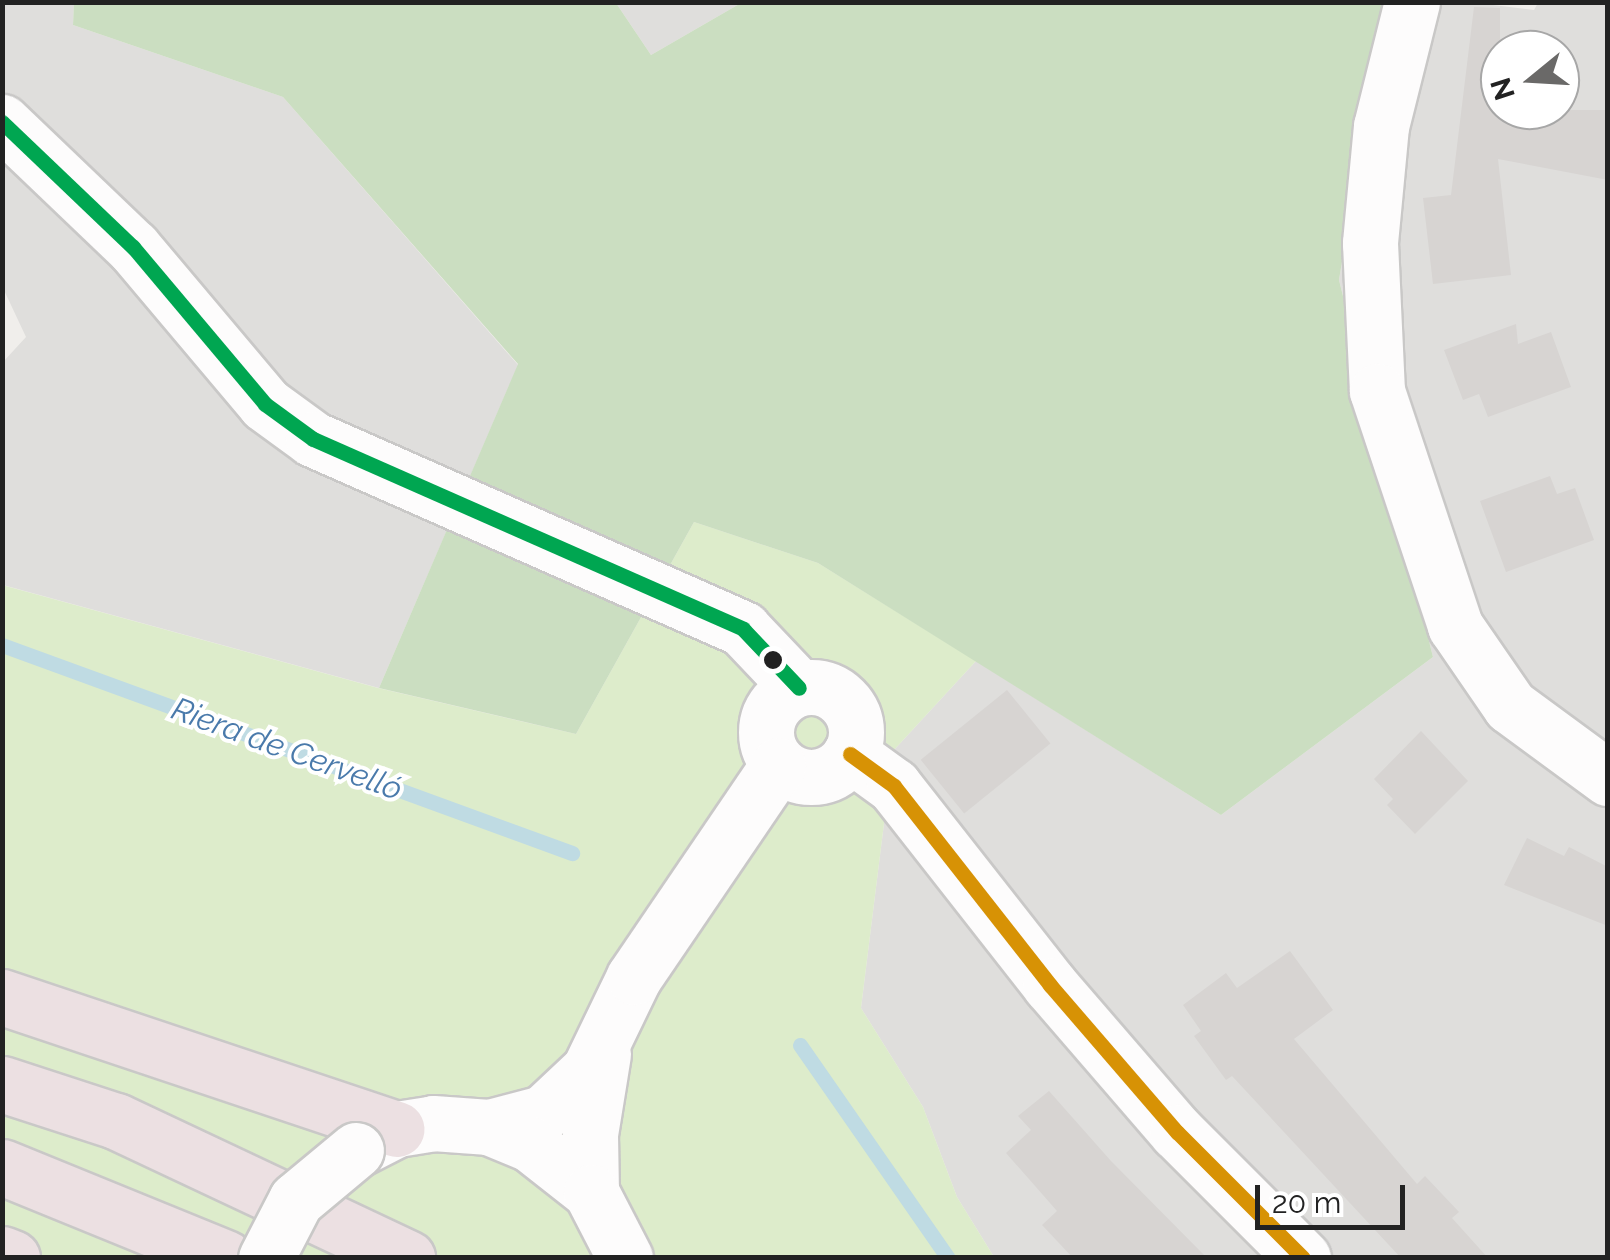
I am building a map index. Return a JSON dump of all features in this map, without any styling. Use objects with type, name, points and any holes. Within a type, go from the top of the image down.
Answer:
[{"type":"highway","points":[[2,997],[376,1140]]},
{"type":"highway","points":[[2,1084],[116,1121],[407,1258]]},
{"type":"highway","points":[[2,1167],[225,1258]]},
{"type":"highway","points":[[2,1254],[12,1258]]},
{"type":"street","points":[[1412,2],[1381,126],[1370,243],[1378,390],[1455,626],[1510,706],[1608,778]]},
{"type":"street","points":[[2,122],[133,247],[265,404],[313,439],[743,629],[799,688]]},
{"type":"street","points":[[818,687],[846,702],[856,728],[850,754],[821,776],[804,777],[778,765],[765,736],[775,704],[799,688],[818,687]]},
{"type":"street","points":[[850,754],[894,786],[1062,1000],[1177,1132],[1303,1258]]},
{"type":"street","points":[[266,1258],[296,1200],[376,1140],[433,1124],[489,1127],[522,1122],[566,1096],[607,1036],[634,977],[778,765]]},
{"type":"street","points":[[591,1192],[594,1093],[607,1036]]},
{"type":"street","points":[[489,1127],[530,1144],[591,1192],[625,1258]]},
{"type":"shaded area","points":[[1468,2],[1534,10],[1538,3],[1607,3],[1607,1257],[994,1257],[957,1197],[923,1107],[861,1008],[893,751],[976,661],[1221,815],[1433,657],[1339,280],[1384,3]]},
{"type":"shaded area","points":[[3,3],[74,3],[73,25],[283,97],[518,365],[379,688],[3,585],[3,362],[26,337],[3,288]]},
{"type":"shaded area","points":[[616,3],[741,3],[651,55]]},
{"type":"green space","points":[[74,2],[616,3],[651,55],[741,3],[1384,3],[1339,280],[1433,657],[1221,815],[818,563],[694,522],[576,734],[379,688],[518,364],[283,97],[73,25]]},
{"type":"green space","points":[[694,522],[818,563],[976,661],[893,751],[861,1008],[923,1107],[957,1197],[994,1257],[3,1257],[2,585],[378,688],[576,734]]},
{"type":"building","points":[[1474,7],[1500,8],[1500,30],[1480,30],[1480,130],[1580,130],[1580,110],[1608,110],[1608,180],[1498,159],[1511,275],[1433,284],[1423,198],[1451,195]]},
{"type":"building","points":[[1516,324],[1518,344],[1551,332],[1571,387],[1488,417],[1479,394],[1463,400],[1444,350]]},
{"type":"building","points":[[1550,476],[1557,494],[1575,488],[1594,540],[1506,572],[1480,501]]},
{"type":"building","points":[[1007,690],[1050,744],[964,813],[921,760]]},
{"type":"building","points":[[1421,731],[1468,781],[1415,834],[1387,805],[1393,799],[1374,779]]},
{"type":"building","points":[[1527,838],[1564,856],[1569,847],[1608,867],[1608,926],[1504,885]]},
{"type":"building","points":[[1290,951],[1333,1010],[1294,1039],[1417,1184],[1425,1176],[1459,1212],[1452,1218],[1488,1258],[1401,1258],[1232,1076],[1226,1080],[1194,1036],[1201,1031],[1183,1005],[1226,973],[1237,988]]},
{"type":"building","points":[[1049,1091],[1111,1161],[1207,1258],[1073,1258],[1042,1225],[1057,1211],[1006,1153],[1031,1130],[1018,1116]]},
{"type":"waterway","name":"Riera de Cervelló","points":[[2,645],[572,853]]},
{"type":"waterway","points":[[800,1045],[948,1258]]},
{"type":"transit line","points":[[2,122],[133,247],[265,404],[313,439],[743,629],[799,688]]},
{"type":"transit line","points":[[850,754],[894,786],[1050,985],[1177,1132],[1303,1258]]}]
